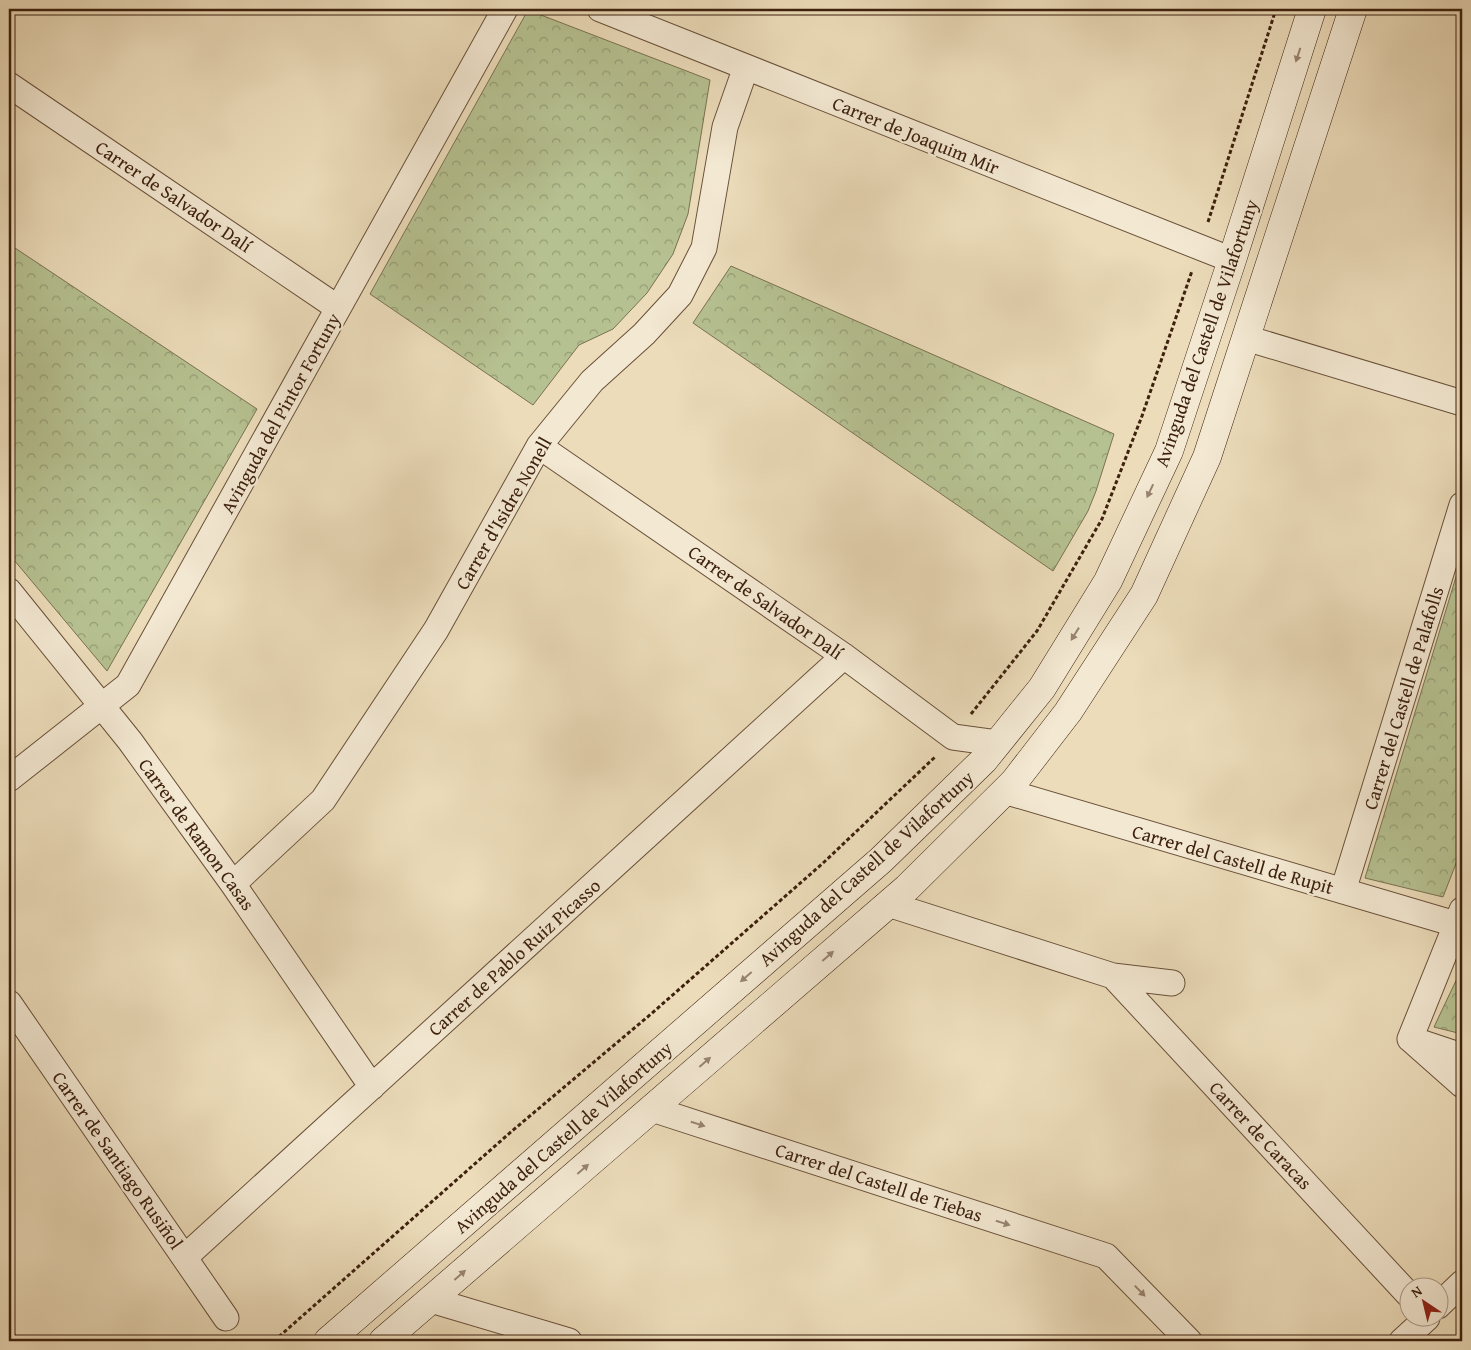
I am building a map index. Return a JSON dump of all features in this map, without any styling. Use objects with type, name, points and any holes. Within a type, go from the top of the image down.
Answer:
[{"type":"street","name":"Avinguda del Pintor Fortuny","points":[[9,779],[128,684],[505,9]]},
{"type":"street","name":"Carrer de Joaquim Mir","points":[[600,9],[1232,260]]},
{"type":"street","name":"Avinguda del Castell de Vilafortuny","points":[[328,1341],[881,860],[984,760],[1042,688],[1108,581],[1169,451],[1312,9]]},
{"type":"street","name":"Avinguda del Castell de Vilafortuny","points":[[383,1341],[907,888],[1014,782],[1068,712],[1144,595],[1207,457],[1353,9]]},
{"type":"street","name":"Carrer d'Isidre Nonell","points":[[233,884],[323,800],[436,630],[539,446],[592,381],[644,334],[680,295],[704,248],[725,127],[746,67]]},
{"type":"street","name":"Carrer de Salvador Dalí","points":[[9,85],[338,308]]},
{"type":"street","points":[[1246,338],[1462,403]]},
{"type":"street","name":"Carrer de Salvador Dalí","points":[[539,446],[844,656],[954,737],[997,743]]},
{"type":"street","name":"Carrer del Castell de Palafolls","points":[[1343,891],[1462,505]]},
{"type":"street","name":"Carrer de Ramon Casas","points":[[9,591],[130,741],[233,884],[372,1087]]},
{"type":"street","name":"Carrer de Pablo Ruiz Picasso","points":[[185,1257],[844,656]]},
{"type":"street","name":"Carrer del Castell de Rupit","points":[[1004,791],[1343,891],[1460,920]]},
{"type":"street","points":[[888,904],[1113,976],[1172,983]]},
{"type":"street","points":[[1410,1039],[1460,920]]},
{"type":"street","name":"Carrer de Caracas","points":[[1113,976],[1398,1283]]},
{"type":"street","name":"Carrer de Santiago Rusiñol","points":[[9,1003],[226,1318]]},
{"type":"street","points":[[1410,1039],[1462,1056]]},
{"type":"street","points":[[1410,1039],[1462,1085]]},
{"type":"street","name":"Carrer del Castell de Tiebas","points":[[652,1109],[1106,1256],[1189,1341]]},
{"type":"street","points":[[1448,1296],[1462,1283]]},
{"type":"street","points":[[431,1300],[569,1341]]},
{"type":"street","points":[[1402,1341],[1416,1328]]},
{"type":"path","points":[[274,1341],[505,1137],[651,1014],[822,864],[955,738],[1037,631],[1102,519],[1142,416],[1200,248],[1276,9]]},
{"type":"path","points":[[9,1327],[18,1341]]},
{"type":"green space","points":[[528,10],[710,80],[688,214],[673,254],[647,293],[613,329],[579,345],[533,405],[370,294]]},
{"type":"green space","points":[[9,244],[257,409],[107,671],[9,554]]},
{"type":"green space","points":[[731,266],[1114,434],[1088,511],[1053,571],[693,323]]},
{"type":"green space","points":[[1462,557],[1462,848],[1443,897],[1365,878]]},
{"type":"green space","points":[[1462,968],[1462,1034],[1434,1027]]}]
